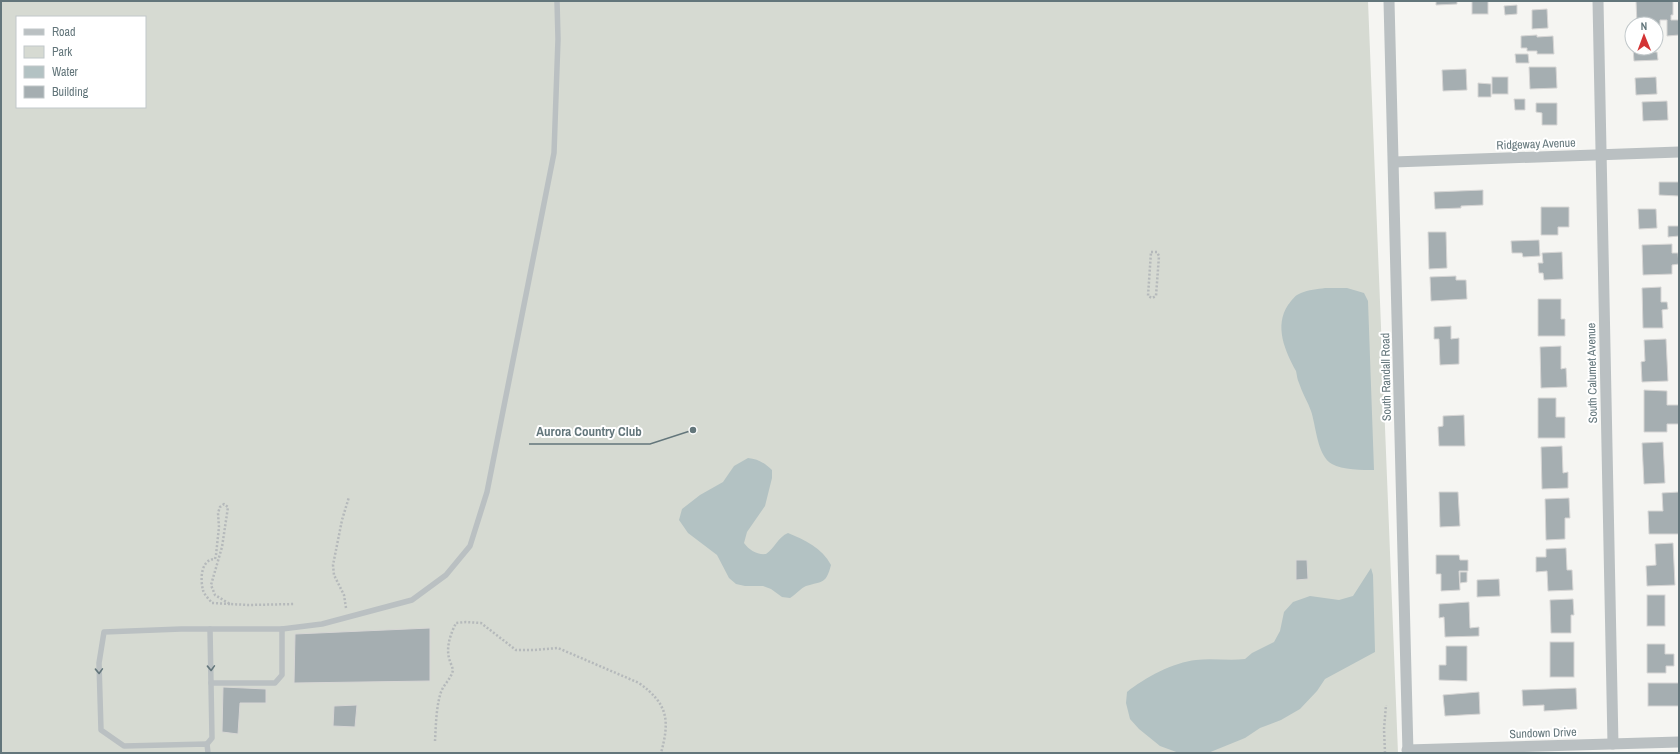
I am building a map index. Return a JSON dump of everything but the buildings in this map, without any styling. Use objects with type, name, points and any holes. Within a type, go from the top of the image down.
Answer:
[{"type":"street","name":"South Randall Road","points":[[1389,1],[1408,752]]},
{"type":"street","name":"South Calumet Avenue","points":[[1598,1],[1613,744]]},
{"type":"street","name":"Ridgeway Avenue","points":[[1394,162],[1679,152]]},
{"type":"street","name":"Sundown Drive","points":[[1408,752],[1679,742]]},
{"type":"lane","points":[[208,744],[124,746],[101,730],[99,663],[104,632],[210,629],[282,629],[322,624],[412,600],[446,575],[470,546],[487,492],[554,153],[558,39],[557,1]]},
{"type":"lane","points":[[208,753],[208,744],[212,738],[210,629]]},
{"type":"lane","points":[[211,683],[275,683],[282,675],[282,629]]},
{"type":"path","points":[[1151,252],[1157,252],[1159,256],[1156,296],[1152,298],[1148,296],[1151,252]]},
{"type":"path","points":[[346,609],[344,595],[334,575],[333,565],[342,520],[349,497]]},
{"type":"path","points":[[230,604],[215,595],[211,585],[222,547],[226,524],[228,507],[224,504],[220,506],[218,513],[220,527],[216,555],[215,558],[209,559],[204,563],[202,574],[203,591],[212,604],[256,605],[294,604]]},
{"type":"path","points":[[435,741],[441,691],[452,677],[454,670],[449,660],[448,651],[451,633],[456,623],[466,622],[481,623],[516,650],[558,648],[639,683],[651,692],[658,700],[664,713],[667,729],[661,753]]},
{"type":"path","points":[[1385,753],[1384,729],[1386,705]]},
{"type":"green space","points":[[1,1],[1368,1],[1398,753],[1,753]]},
{"type":"water","points":[[1325,288],[1347,288],[1364,293],[1368,301],[1374,470],[1353,469],[1336,466],[1327,460],[1320,447],[1311,411],[1285,347],[1281,330],[1284,313],[1288,305],[1297,295],[1304,292]]},
{"type":"water","points":[[748,458],[764,463],[772,470],[772,478],[765,506],[747,532],[744,543],[754,552],[766,554],[782,537],[788,533],[818,549],[831,565],[827,576],[823,581],[804,587],[790,598],[782,597],[771,589],[763,586],[745,586],[736,584],[729,578],[717,555],[688,533],[679,520],[682,509],[700,495],[723,482],[734,466]]},
{"type":"water","points":[[1371,568],[1373,575],[1375,652],[1325,679],[1317,691],[1300,709],[1281,720],[1260,728],[1245,738],[1208,753],[1179,753],[1160,746],[1139,729],[1130,719],[1126,703],[1127,692],[1142,681],[1169,667],[1187,661],[1202,659],[1245,659],[1252,653],[1274,642],[1280,631],[1284,612],[1293,602],[1310,596],[1339,600],[1353,596]]},
{"type":"place","name":"Aurora Country Club","points":[[693,430]]}]
